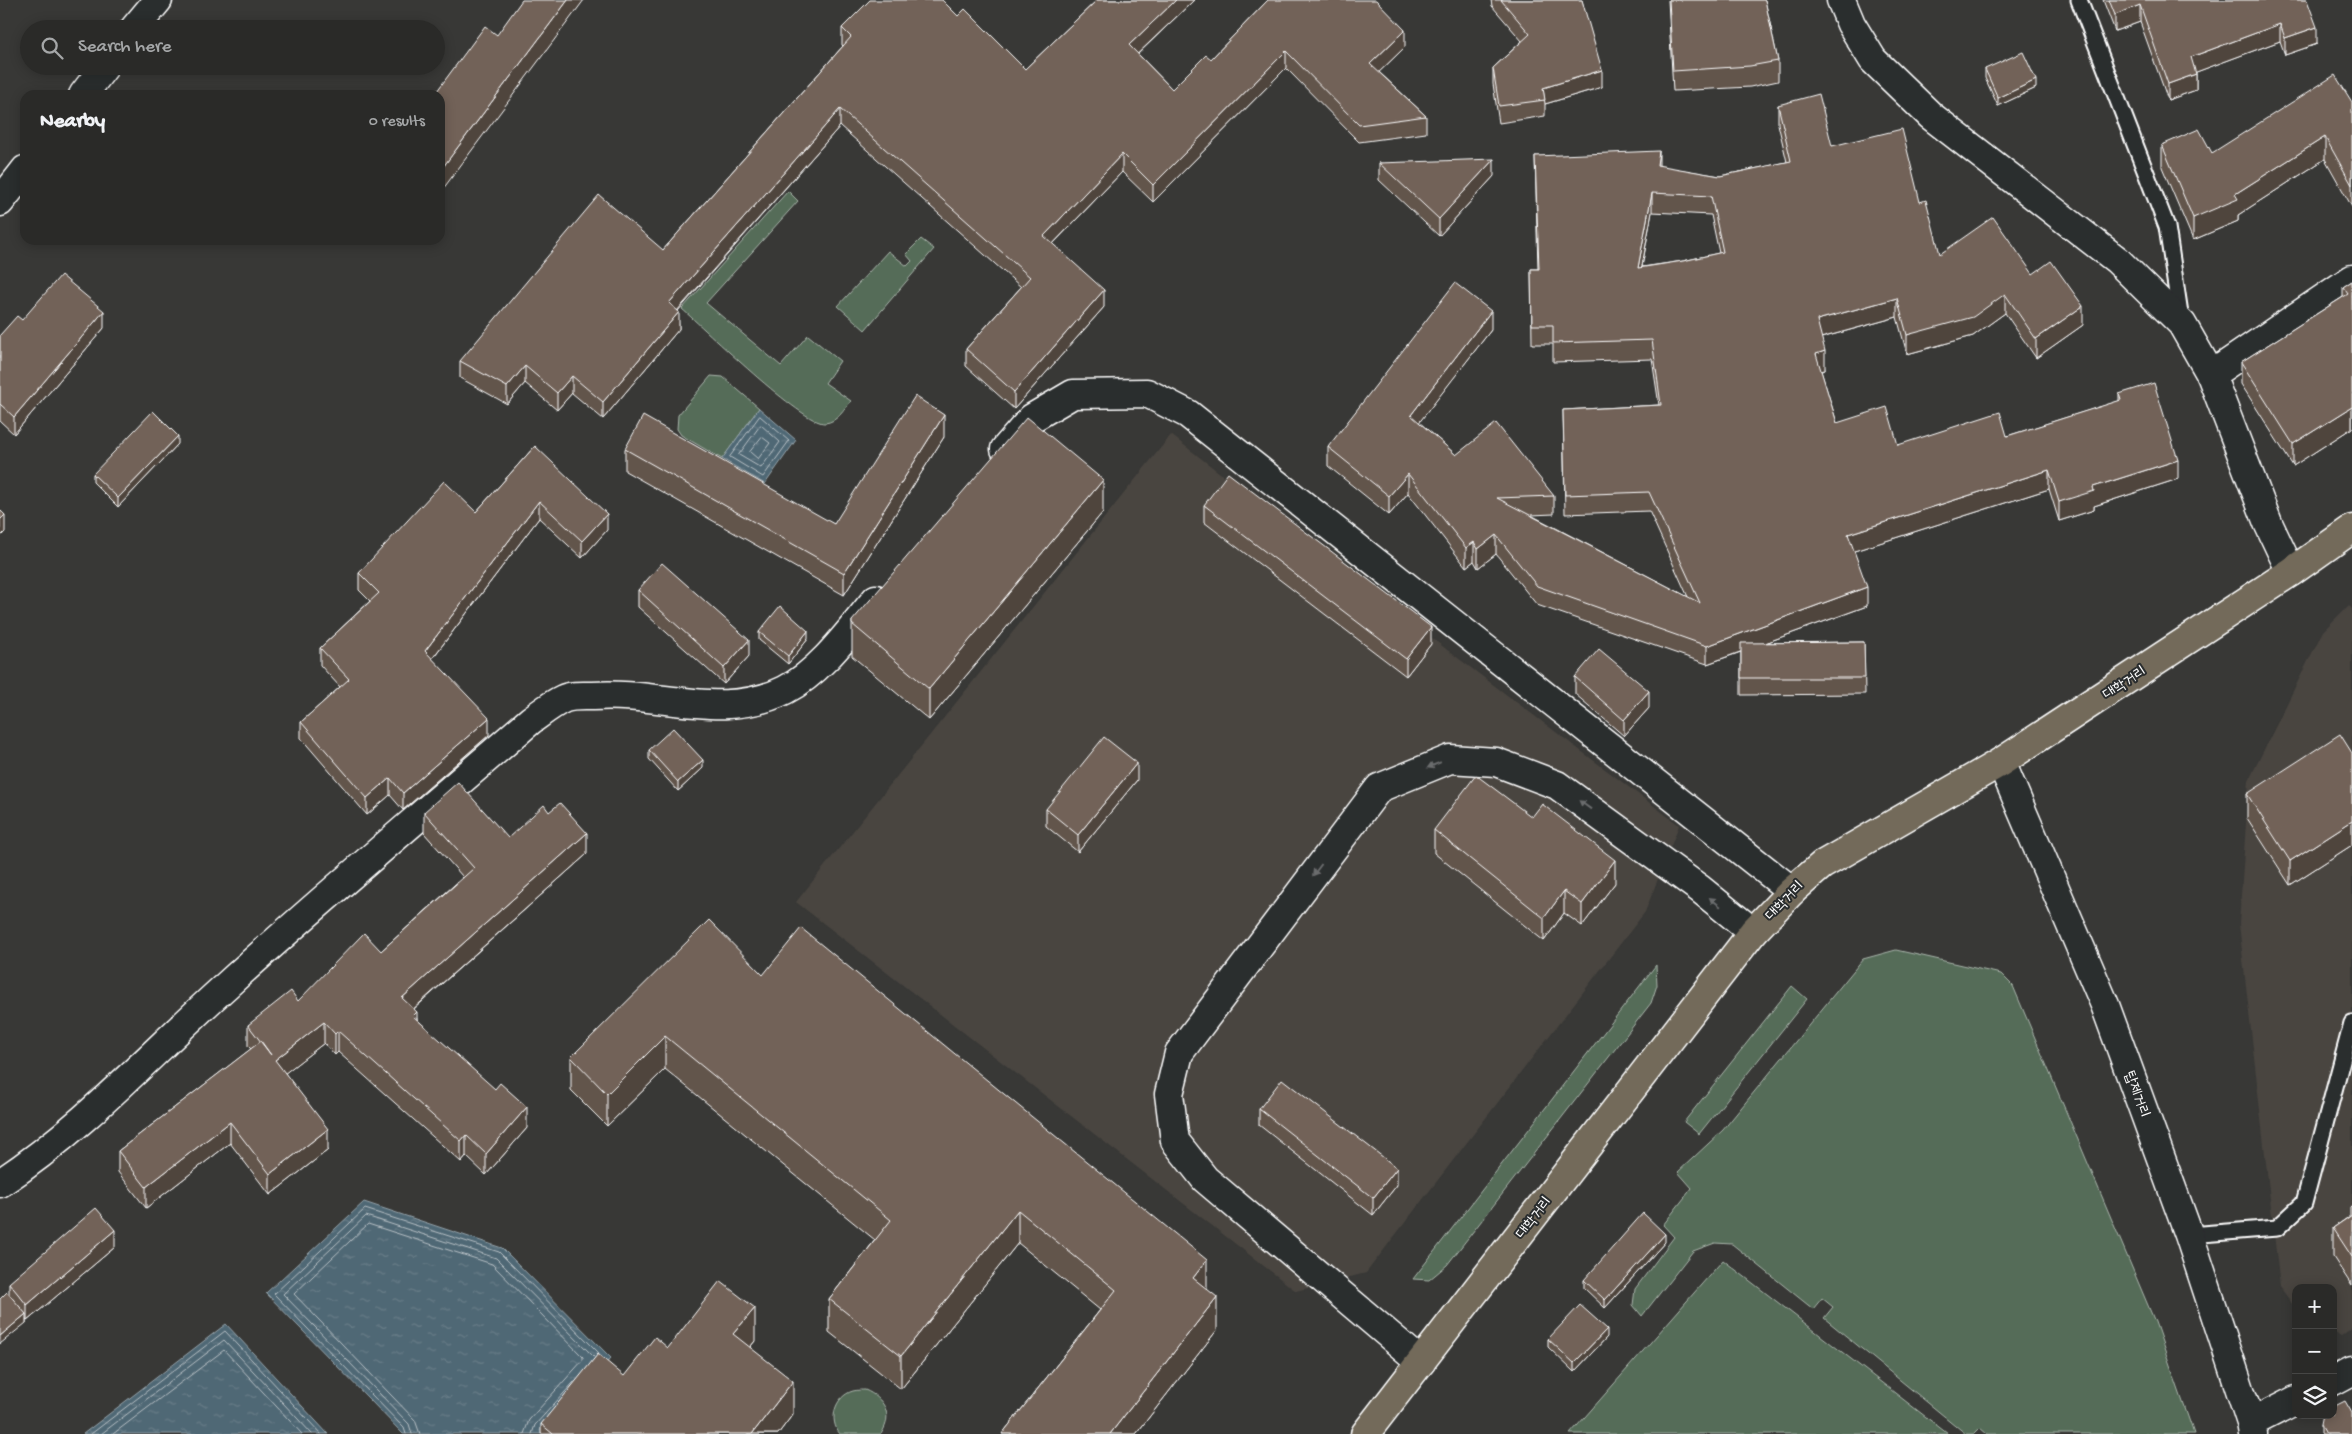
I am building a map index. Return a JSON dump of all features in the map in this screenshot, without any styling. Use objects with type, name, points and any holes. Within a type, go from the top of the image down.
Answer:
[{"type":"main road","name":"대학거리","points":[[1365,1434],[1753,932],[1792,891],[1822,864],[2001,762],[2291,572],[2352,529]]},
{"type":"street","points":[[141,20],[158,0]]},
{"type":"street","points":[[1841,0],[1851,24],[1873,60],[1931,116],[2117,260],[2182,324],[2211,375],[2268,523],[2291,572]]},
{"type":"street","points":[[87,90],[98,75]]},
{"type":"street","points":[[0,202],[20,176]]},
{"type":"street","points":[[2211,375],[2352,279]]},
{"type":"street","points":[[988,469],[1032,418],[1073,394],[1148,392],[1188,414],[1792,891]]},
{"type":"street","points":[[0,1184],[22,1169],[96,1108],[226,985],[531,720],[564,698],[607,695],[706,706],[739,704],[764,699],[787,689],[824,660],[893,580]]},
{"type":"street","points":[[1421,1362],[1205,1179],[1175,1140],[1169,1094],[1179,1052],[1378,788],[1450,759],[1496,762],[1557,785],[1700,889],[1753,932]]},
{"type":"street","name":"탑제거리","points":[[2001,762],[2105,1005],[2189,1235],[2252,1429]]},
{"type":"street","points":[[2337,1379],[2352,1371]]},
{"type":"street","points":[[2252,1429],[2292,1403]]},
{"type":"lane","points":[[2079,0],[2167,227],[2182,324]]},
{"type":"lane","points":[[2189,1235],[2277,1228],[2304,1203],[2352,1023]]},
{"type":"shaded area","points":[[1171,435],[1446,649],[1679,825],[1645,912],[1366,1273],[1296,1291],[796,902]]},
{"type":"shaded area","points":[[2349,605],[2352,609],[2352,1328],[2341,1336],[2337,1334],[2337,1284],[2292,1284],[2292,1304],[2280,1287],[2239,924],[2249,780],[2323,631]]},
{"type":"green space","points":[[788,191],[798,201],[706,303],[781,366],[808,335],[840,361],[825,383],[851,401],[837,418],[825,423],[813,419],[796,409],[731,354],[682,309]]},
{"type":"green space","points":[[921,239],[934,249],[865,330],[838,306],[888,251],[907,266],[912,261],[906,254]]},
{"type":"green space","points":[[711,376],[723,377],[759,408],[722,459],[681,435],[677,429],[678,415]]},
{"type":"green space","points":[[1896,950],[2001,974],[2013,986],[2155,1322],[2194,1434],[1987,1434],[1980,1428],[1974,1434],[1966,1434],[1824,1318],[1833,1307],[1822,1298],[1813,1309],[1732,1244],[1715,1243],[1693,1251],[1642,1316],[1633,1305],[1635,1289],[1674,1237],[1663,1225],[1692,1188],[1678,1172],[1723,1130],[1863,959]]},
{"type":"green space","points":[[1656,965],[1657,985],[1651,1003],[1447,1265],[1429,1280],[1413,1279]]},
{"type":"green space","points":[[1792,986],[1807,999],[1699,1134],[1684,1122]]},
{"type":"green space","points":[[1723,1260],[1948,1434],[1570,1434]]},
{"type":"green space","points":[[865,1390],[872,1393],[882,1402],[887,1414],[885,1427],[881,1434],[840,1434],[834,1422],[835,1409],[838,1403],[847,1394]]},
{"type":"water","points":[[759,408],[796,440],[765,484],[722,459]]},
{"type":"water","points":[[364,1202],[502,1248],[611,1358],[541,1434],[403,1434],[266,1293]]},
{"type":"water","points":[[226,1324],[328,1434],[83,1434]]},
{"type":"building","points":[[522,0],[568,0],[445,164],[445,90],[438,90],[485,26],[497,35]]},
{"type":"building","points":[[870,0],[942,0],[958,16],[965,9],[1025,69],[1097,0],[1176,0],[1129,45],[1172,89],[1206,55],[1211,59],[1268,0],[1376,0],[1405,30],[1370,64],[1426,116],[1359,125],[1286,51],[1153,185],[1122,154],[1044,236],[1104,290],[1014,392],[966,349],[1030,277],[840,109],[669,303],[679,312],[603,402],[572,376],[557,393],[525,366],[507,387],[460,361],[599,195],[663,250],[851,37],[842,28]]},
{"type":"building","points":[[1501,0],[1582,0],[1602,70],[1543,88],[1545,100],[1499,106],[1493,68],[1530,34]]},
{"type":"building","points":[[1669,0],[1765,0],[1778,61],[1750,66],[1673,71]]},
{"type":"building","points":[[2109,0],[2307,0],[2317,27],[2285,38],[2280,24],[2191,57],[2196,74],[2168,84],[2140,5],[2115,15]]},
{"type":"building","points":[[2023,52],[2036,80],[1998,98],[1985,69]]},
{"type":"building","points":[[2335,75],[2352,102],[2352,185],[2325,137],[2235,194],[2238,199],[2193,218],[2162,145],[2199,129],[2212,153]]},
{"type":"building","points":[[1819,94],[1832,146],[1902,129],[1920,202],[1926,200],[1940,254],[1993,217],[2033,274],[2051,261],[2083,306],[2036,339],[2005,294],[1973,317],[1907,335],[1897,298],[1817,320],[1825,351],[1816,354],[1837,423],[1887,407],[1898,445],[2000,412],[2007,436],[2121,400],[2119,394],[2154,383],[2178,460],[2093,487],[2094,491],[2059,502],[2049,470],[1848,534],[1867,587],[1707,646],[1537,586],[1496,535],[1478,549],[1474,542],[1466,548],[1408,474],[1389,496],[1328,447],[1455,283],[1491,311],[1411,415],[1456,455],[1496,423],[1554,496],[1497,498],[1700,603],[1649,492],[1565,495],[1563,410],[1661,405],[1652,340],[1553,343],[1553,325],[1532,325],[1531,269],[1539,269],[1535,156],[1659,151],[1657,165],[1720,176],[1791,161],[1778,105]],"holes":[[[1652,193],[1711,196],[1723,252],[1638,268]]]},
{"type":"building","points":[[1494,159],[1439,219],[1379,163]]},
{"type":"building","points":[[61,275],[104,311],[14,417],[0,404],[0,335],[17,316],[22,320]]},
{"type":"building","points":[[2352,281],[2352,407],[2293,444],[2241,362],[2348,294],[2343,287]]},
{"type":"building","points":[[915,396],[944,415],[844,573],[625,449],[643,416],[834,524]]},
{"type":"building","points":[[153,411],[178,436],[118,498],[93,474]]},
{"type":"building","points":[[1027,417],[1103,480],[929,689],[852,624],[852,621]]},
{"type":"building","points":[[535,446],[607,514],[582,541],[539,501],[425,651],[489,718],[403,793],[390,778],[367,798],[301,722],[349,679],[320,648],[379,593],[359,573],[444,481],[476,512]]},
{"type":"building","points":[[1228,473],[1431,627],[1406,659],[1204,505]]},
{"type":"building","points":[[0,510],[5,515],[0,520]]},
{"type":"building","points":[[662,563],[749,640],[724,668],[638,590]]},
{"type":"building","points":[[780,606],[808,631],[788,656],[759,632]]},
{"type":"building","points":[[1864,642],[1865,678],[1741,678],[1741,643]]},
{"type":"building","points":[[1599,649],[1649,691],[1624,720],[1575,677]]},
{"type":"building","points":[[673,728],[703,760],[678,782],[649,750]]},
{"type":"building","points":[[2340,734],[2352,753],[2352,821],[2290,861],[2247,794]]},
{"type":"building","points":[[1104,737],[1137,763],[1078,835],[1046,809]]},
{"type":"building","points":[[1476,775],[1532,817],[1542,804],[1615,860],[1582,904],[1564,891],[1544,918],[1434,830]]},
{"type":"building","points":[[458,782],[508,838],[544,805],[549,812],[560,803],[587,833],[402,998],[417,1012],[413,1016],[495,1089],[500,1083],[527,1107],[486,1154],[466,1135],[461,1141],[338,1031],[335,1034],[324,1022],[275,1060],[328,1129],[270,1174],[230,1122],[146,1187],[118,1151],[261,1041],[248,1025],[291,991],[298,1001],[364,933],[381,951],[474,868],[424,812]]},
{"type":"building","points":[[709,920],[763,975],[801,928],[1207,1260],[1193,1278],[1217,1297],[1110,1434],[1002,1434],[1116,1290],[1018,1210],[901,1356],[829,1299],[891,1220],[665,1036],[607,1094],[571,1057]]},
{"type":"building","points":[[1282,1079],[1397,1168],[1373,1198],[1259,1109]]},
{"type":"building","points":[[96,1208],[115,1230],[27,1305],[9,1283]]},
{"type":"building","points":[[1643,1213],[1665,1234],[1605,1300],[1584,1280]]},
{"type":"building","points":[[2352,1215],[2352,1257],[2333,1228]]},
{"type":"building","points":[[720,1281],[755,1308],[733,1334],[793,1381],[752,1434],[553,1434],[541,1424],[598,1354],[624,1376],[655,1337],[668,1348]]},
{"type":"building","points":[[7,1292],[26,1314],[0,1336],[0,1299]]},
{"type":"building","points":[[1580,1305],[1607,1329],[1574,1363],[1548,1339]]},
{"type":"building","points":[[2345,1401],[2352,1413],[2352,1434],[2325,1434],[2320,1425],[2321,1419],[2337,1419],[2337,1405]]}]
